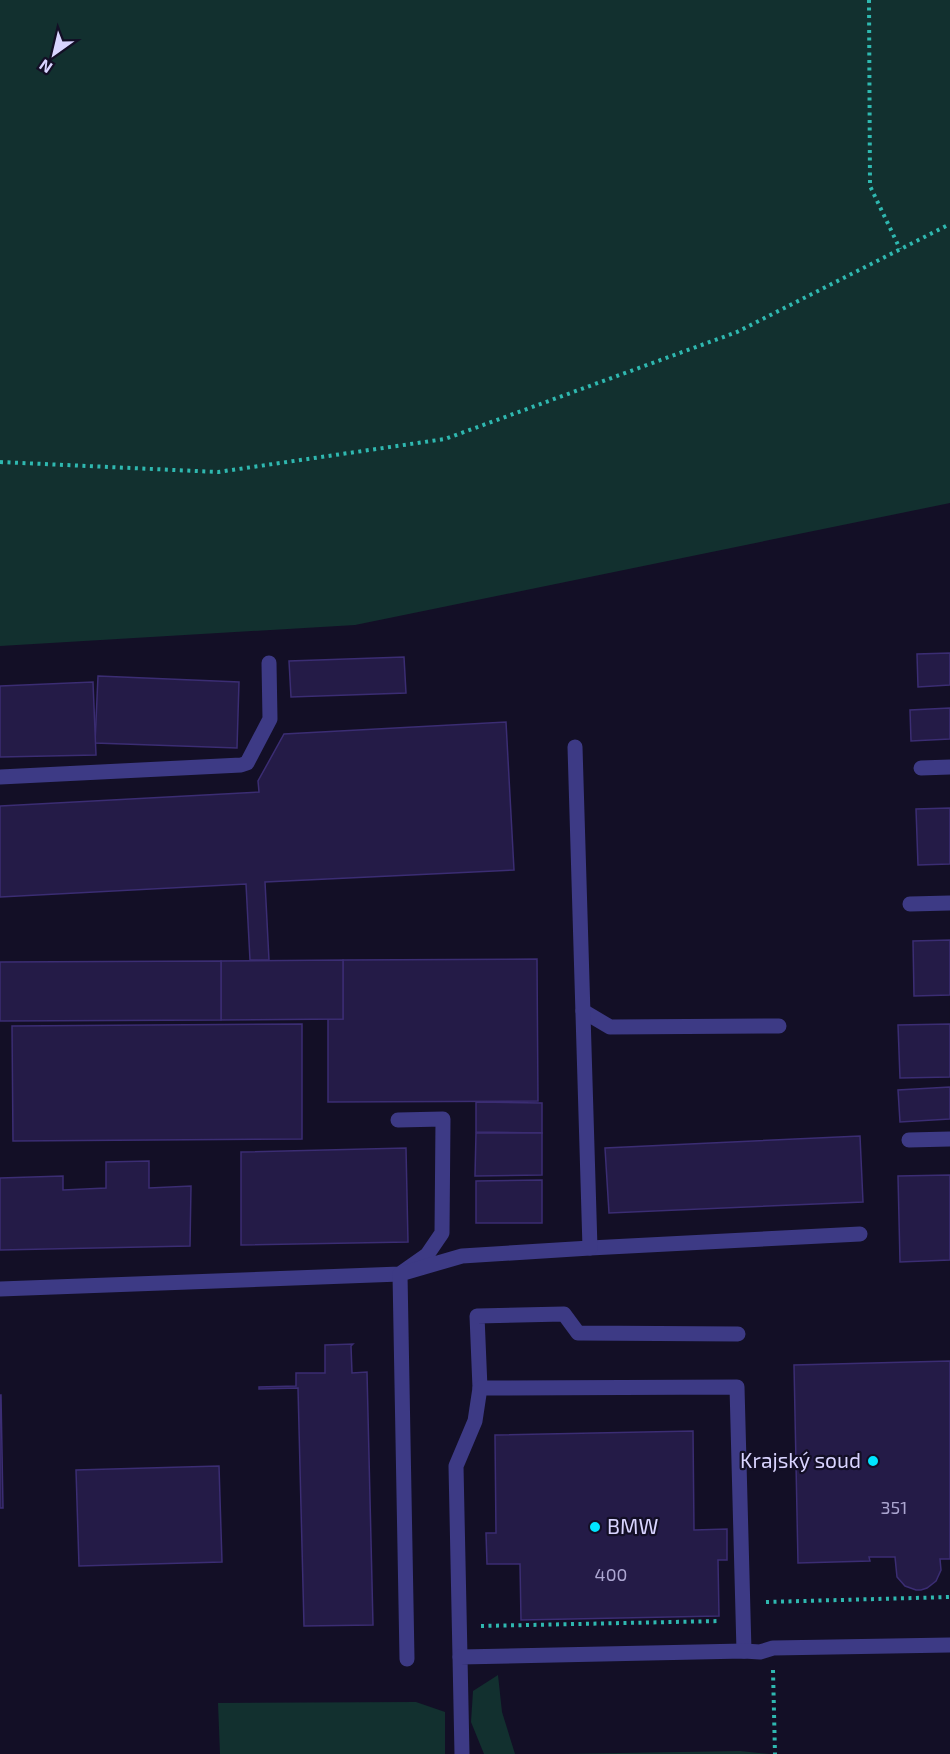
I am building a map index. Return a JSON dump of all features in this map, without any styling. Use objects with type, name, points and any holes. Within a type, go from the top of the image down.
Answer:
[{"type":"lane","points":[[0,777],[248,763],[270,719],[269,663]]},
{"type":"lane","points":[[574,747],[590,1248]]},
{"type":"lane","points":[[921,768],[950,767]]},
{"type":"lane","points":[[910,904],[950,903]]},
{"type":"lane","points":[[583,1011],[610,1027],[778,1026]]},
{"type":"lane","points":[[398,1120],[443,1119],[442,1233],[426,1255],[400,1274]]},
{"type":"lane","points":[[909,1140],[950,1139]]},
{"type":"lane","points":[[0,1289],[400,1274],[462,1256],[860,1233]]},
{"type":"lane","points":[[400,1274],[407,1659]]},
{"type":"lane","points":[[462,1754],[456,1466],[476,1421],[480,1388],[477,1316],[564,1314],[578,1333],[738,1334]]},
{"type":"lane","points":[[480,1388],[737,1387],[744,1651]]},
{"type":"lane","points":[[460,1657],[760,1652],[773,1648],[950,1645]]},
{"type":"path","points":[[869,0],[870,186],[900,249]]},
{"type":"path","points":[[0,462],[218,472],[445,439],[737,333],[950,224]]},
{"type":"path","points":[[459,1626],[722,1621],[742,1603],[950,1597]]},
{"type":"path","points":[[773,1648],[775,1754]]},
{"type":"green space","points":[[0,0],[950,0],[950,503],[355,625],[0,646]]},
{"type":"green space","points":[[498,1675],[502,1712],[515,1754],[484,1754],[471,1722],[473,1691]]},
{"type":"green space","points":[[416,1702],[445,1712],[445,1754],[220,1754],[218,1703]]},
{"type":"green space","points":[[740,1751],[770,1754],[559,1754]]},
{"type":"building","points":[[950,653],[950,685],[918,687],[917,654]]},
{"type":"building","points":[[404,657],[406,693],[291,697],[289,661]]},
{"type":"building","points":[[98,676],[239,682],[237,748],[95,743]]},
{"type":"building","points":[[93,682],[96,755],[0,757],[0,686]]},
{"type":"building","points":[[950,708],[950,739],[911,741],[910,710]]},
{"type":"building","points":[[506,722],[514,870],[265,882],[269,960],[250,960],[246,884],[0,897],[0,806],[259,792],[258,781],[284,734]]},
{"type":"building","points":[[950,808],[950,864],[918,865],[916,809]]},
{"type":"building","points":[[950,940],[950,995],[914,996],[913,941]]},
{"type":"building","points":[[537,959],[538,1101],[328,1102],[328,1019],[343,1019],[343,960]]},
{"type":"building","points":[[343,960],[343,1019],[221,1020],[221,961]]},
{"type":"building","points":[[221,961],[221,1020],[0,1021],[0,962]]},
{"type":"building","points":[[302,1024],[302,1139],[13,1141],[12,1026]]},
{"type":"building","points":[[950,1024],[950,1077],[900,1078],[898,1025]]},
{"type":"building","points":[[950,1087],[950,1119],[900,1122],[898,1090]]},
{"type":"building","points":[[476,1102],[542,1103],[542,1133],[476,1132]]},
{"type":"building","points":[[476,1133],[542,1133],[542,1175],[475,1176]]},
{"type":"building","points":[[860,1136],[863,1202],[609,1213],[605,1148]]},
{"type":"building","points":[[406,1148],[408,1242],[241,1245],[241,1152]]},
{"type":"building","points":[[149,1161],[149,1188],[191,1186],[190,1246],[0,1250],[0,1178],[63,1176],[63,1190],[106,1188],[106,1162]]},
{"type":"building","points":[[950,1175],[950,1260],[900,1262],[898,1176]]},
{"type":"building","points":[[542,1180],[542,1223],[476,1223],[476,1181]]},
{"type":"building","points":[[353,1344],[351,1346],[352,1373],[367,1372],[373,1625],[304,1626],[298,1388],[259,1389],[259,1387],[296,1386],[296,1373],[325,1373],[325,1345]]},
{"type":"building","name":"Krajský soud","points":[[950,1361],[950,1559],[940,1559],[941,1570],[936,1581],[921,1590],[905,1586],[897,1577],[895,1557],[869,1557],[870,1561],[798,1563],[794,1365]]},
{"type":"building","points":[[1,1395],[3,1508],[0,1508]]},
{"type":"building","name":"BMW","points":[[693,1431],[694,1530],[727,1529],[727,1560],[718,1560],[719,1616],[521,1620],[520,1564],[487,1564],[486,1533],[496,1533],[495,1435]]},
{"type":"building","points":[[219,1466],[222,1562],[79,1566],[76,1470]]},
{"type":"place","name":"Krajský soud","points":[[873,1461]]},
{"type":"place","name":"BMW","points":[[595,1527]]}]
